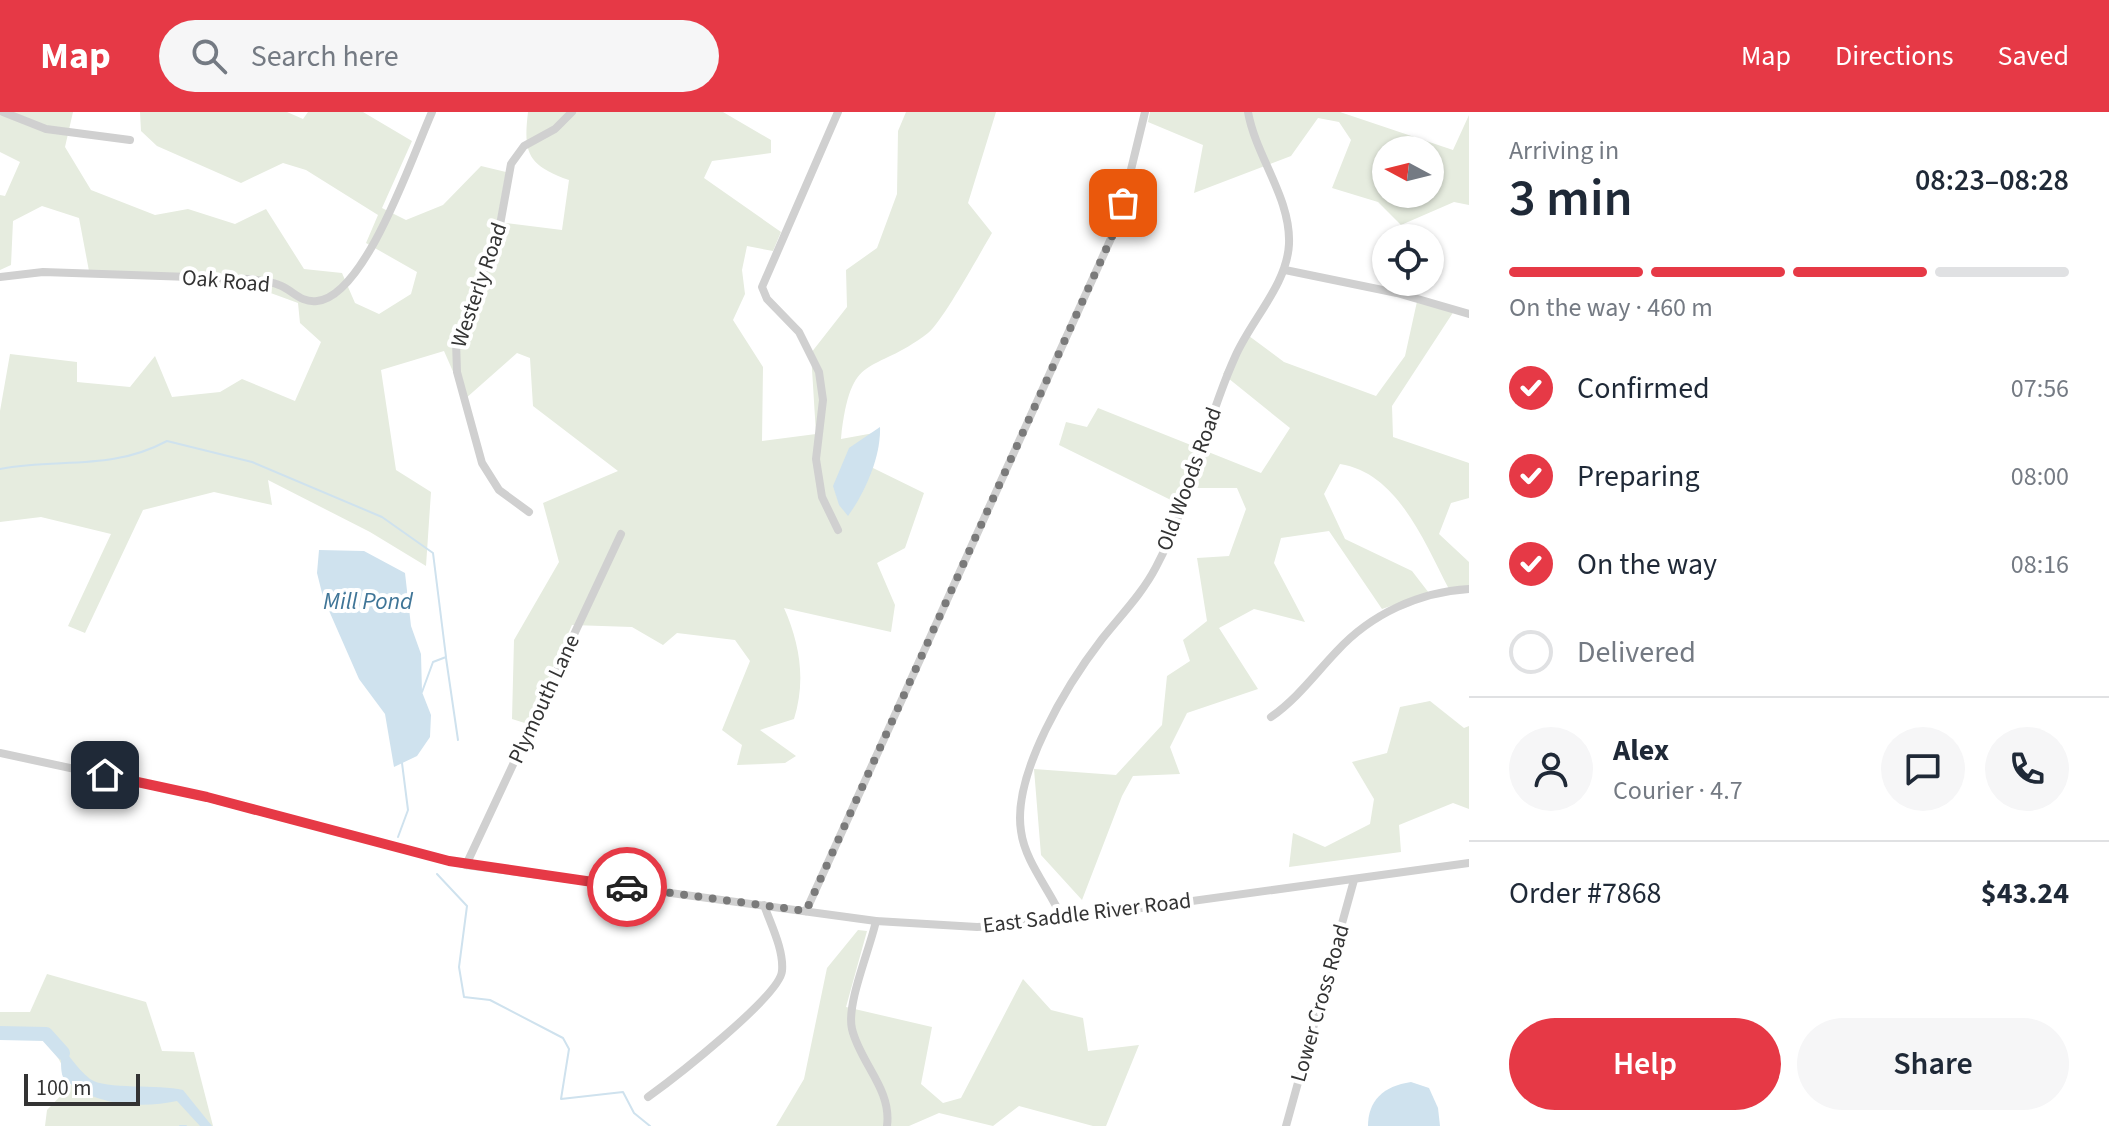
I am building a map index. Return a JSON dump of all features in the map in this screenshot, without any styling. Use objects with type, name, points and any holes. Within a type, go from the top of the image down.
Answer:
[{"type":"street","points":[[3,112],[46,129],[130,140]]},
{"type":"street","name":"Oak Road","points":[[0,277],[43,272],[249,279],[279,285],[306,301],[328,298],[346,285],[370,250],[432,112]]},
{"type":"street","name":"Westerly Road","points":[[529,512],[499,490],[482,463],[457,372],[456,341],[498,236],[511,164],[524,146],[555,129],[572,112]]},
{"type":"street","points":[[838,112],[762,287],[767,299],[799,332],[819,372],[823,400],[816,459],[822,497],[838,530]]},
{"type":"street","points":[[806,911],[1118,223],[1145,112]]},
{"type":"street","name":"Old Woods Road","points":[[1062,918],[1030,857],[1020,829],[1033,762],[1088,659],[1156,569],[1178,516],[1227,374],[1251,324],[1285,270],[1289,244],[1285,214],[1251,128],[1248,112]]},
{"type":"street","points":[[1285,270],[1397,293],[1469,314]]},
{"type":"street","name":"Plymouth Lane","points":[[466,865],[621,534]]},
{"type":"street","points":[[1271,717],[1289,705],[1340,647],[1374,620],[1419,598],[1469,589]]},
{"type":"street","name":"East Saddle River Road","points":[[0,753],[157,785],[466,865],[876,921],[977,927],[1469,863]]},
{"type":"street","name":"Lower Cross Road","points":[[1286,1126],[1354,880]]},
{"type":"street","points":[[648,1097],[763,1001],[780,981],[782,961],[764,905]]},
{"type":"street","points":[[876,921],[853,997],[851,1020],[852,1030],[886,1102],[887,1126]]},
{"type":"shaded area","points":[[0,112],[73,112],[65,147],[91,190],[155,215],[188,209],[235,224],[266,209],[304,269],[342,273],[355,303],[379,314],[411,294],[417,272],[366,243],[378,215],[306,170],[283,163],[241,183],[157,146],[141,131],[140,112],[287,112],[303,119],[308,112],[363,112],[412,141],[382,208],[406,220],[443,205],[481,166],[506,172],[497,222],[562,230],[569,180],[545,169],[531,156],[527,138],[528,112],[723,112],[771,140],[771,153],[712,161],[704,178],[781,232],[773,251],[747,246],[742,270],[745,294],[733,320],[763,367],[762,441],[816,434],[811,353],[847,307],[846,270],[877,248],[897,194],[898,131],[906,112],[996,112],[968,203],[992,233],[935,326],[908,346],[867,368],[851,390],[845,410],[841,439],[874,433],[873,468],[924,493],[905,548],[877,563],[895,605],[891,632],[784,608],[800,663],[798,705],[794,719],[760,730],[796,756],[785,763],[737,765],[742,745],[722,730],[750,661],[735,640],[677,633],[663,645],[632,627],[572,625],[528,724],[512,719],[514,640],[559,562],[543,503],[618,471],[533,406],[530,358],[517,353],[465,399],[444,351],[381,370],[396,470],[431,492],[426,566],[370,532],[268,480],[272,505],[214,492],[143,510],[85,633],[68,626],[111,534],[41,517],[0,522],[0,411],[10,354],[77,362],[77,382],[130,387],[155,356],[172,397],[220,392],[242,379],[295,401],[321,342],[300,323],[298,303],[257,288],[89,271],[79,218],[42,206],[13,221],[11,265],[0,270],[0,195],[5,196],[20,162],[0,152]]},
{"type":"shaded area","points":[[1150,112],[1340,112],[1411,136],[1372,136],[1372,200],[1332,188],[1351,140],[1339,122],[1318,118],[1291,156],[1194,193],[1203,145],[1148,122]]},
{"type":"shaded area","points":[[1469,115],[1469,205],[1454,202],[1444,206],[1444,147],[1453,150]]},
{"type":"shaded area","points":[[1384,208],[1440,208],[1403,224]]},
{"type":"shaded area","points":[[1418,297],[1456,308],[1392,406],[1393,437],[1469,463],[1469,498],[1451,503],[1439,534],[1469,562],[1469,590],[1449,589],[1419,531],[1393,495],[1360,470],[1340,464],[1324,494],[1345,539],[1412,571],[1429,593],[1382,609],[1329,531],[1281,538],[1274,563],[1305,622],[1254,609],[1219,628],[1258,689],[1187,713],[1170,747],[1180,774],[1133,776],[1122,796],[1082,900],[1041,855],[1034,769],[1116,775],[1162,725],[1167,676],[1190,661],[1183,640],[1207,621],[1197,558],[1229,556],[1246,509],[1237,488],[1185,488],[1179,504],[1059,445],[1066,422],[1087,427],[1098,408],[1261,473],[1290,428],[1223,374],[1245,333],[1284,362],[1376,396],[1405,356]]},
{"type":"shaded area","points":[[1430,701],[1464,728],[1469,726],[1469,809],[1453,803],[1399,825],[1401,852],[1289,867],[1293,833],[1325,847],[1370,824],[1374,799],[1352,762],[1387,753],[1400,707]]},
{"type":"shaded area","points":[[858,930],[867,931],[846,1007],[932,1027],[921,1084],[943,1103],[961,1098],[1023,979],[1051,1010],[1083,1018],[1088,1051],[1139,1045],[1106,1126],[1093,1126],[1019,1106],[993,1126],[939,1113],[909,1126],[776,1126],[804,1079],[827,968]]},
{"type":"shaded area","points":[[47,974],[146,1002],[162,1051],[194,1052],[213,1126],[45,1126],[47,1110],[72,1084],[48,1039],[0,1037],[0,1012],[30,1012]]},
{"type":"water","points":[[880,427],[871,474],[848,516],[839,505],[833,486],[849,448]]},
{"type":"water","name":"Mill Pond","points":[[319,550],[364,551],[405,573],[411,626],[421,654],[422,692],[431,715],[430,737],[417,756],[394,767],[385,714],[359,679],[323,597],[317,573]]},
{"type":"water","points":[[53,1037],[90,1079],[107,1085],[183,1090],[212,1126],[200,1126],[177,1101],[132,1104],[87,1094],[63,1077],[60,1053],[48,1044]]},
{"type":"water","points":[[1411,1082],[1429,1088],[1438,1108],[1440,1126],[1368,1126],[1371,1109],[1379,1096],[1392,1087]]},
{"type":"waterway","points":[[0,469],[105,460],[146,450],[167,441],[252,462],[382,517],[433,553],[446,657],[433,662],[422,692]]},
{"type":"waterway","points":[[446,658],[458,740]]},
{"type":"waterway","points":[[398,837],[408,810],[402,763]]},
{"type":"waterway","points":[[437,874],[467,906],[459,967],[464,997],[490,1000],[563,1038],[569,1049],[561,1099],[623,1092],[634,1113],[650,1126]]},
{"type":"waterway","points":[[0,1033],[46,1034],[63,1053]]},
{"type":"waterway","points":[[180,1126],[186,1126]]},
{"type":"way so far","points":[[627,887],[806,911],[902,693],[1118,223],[1123,203]]},
{"type":"route","points":[[105,775],[207,797],[420,855],[514,872],[627,887]]}]
